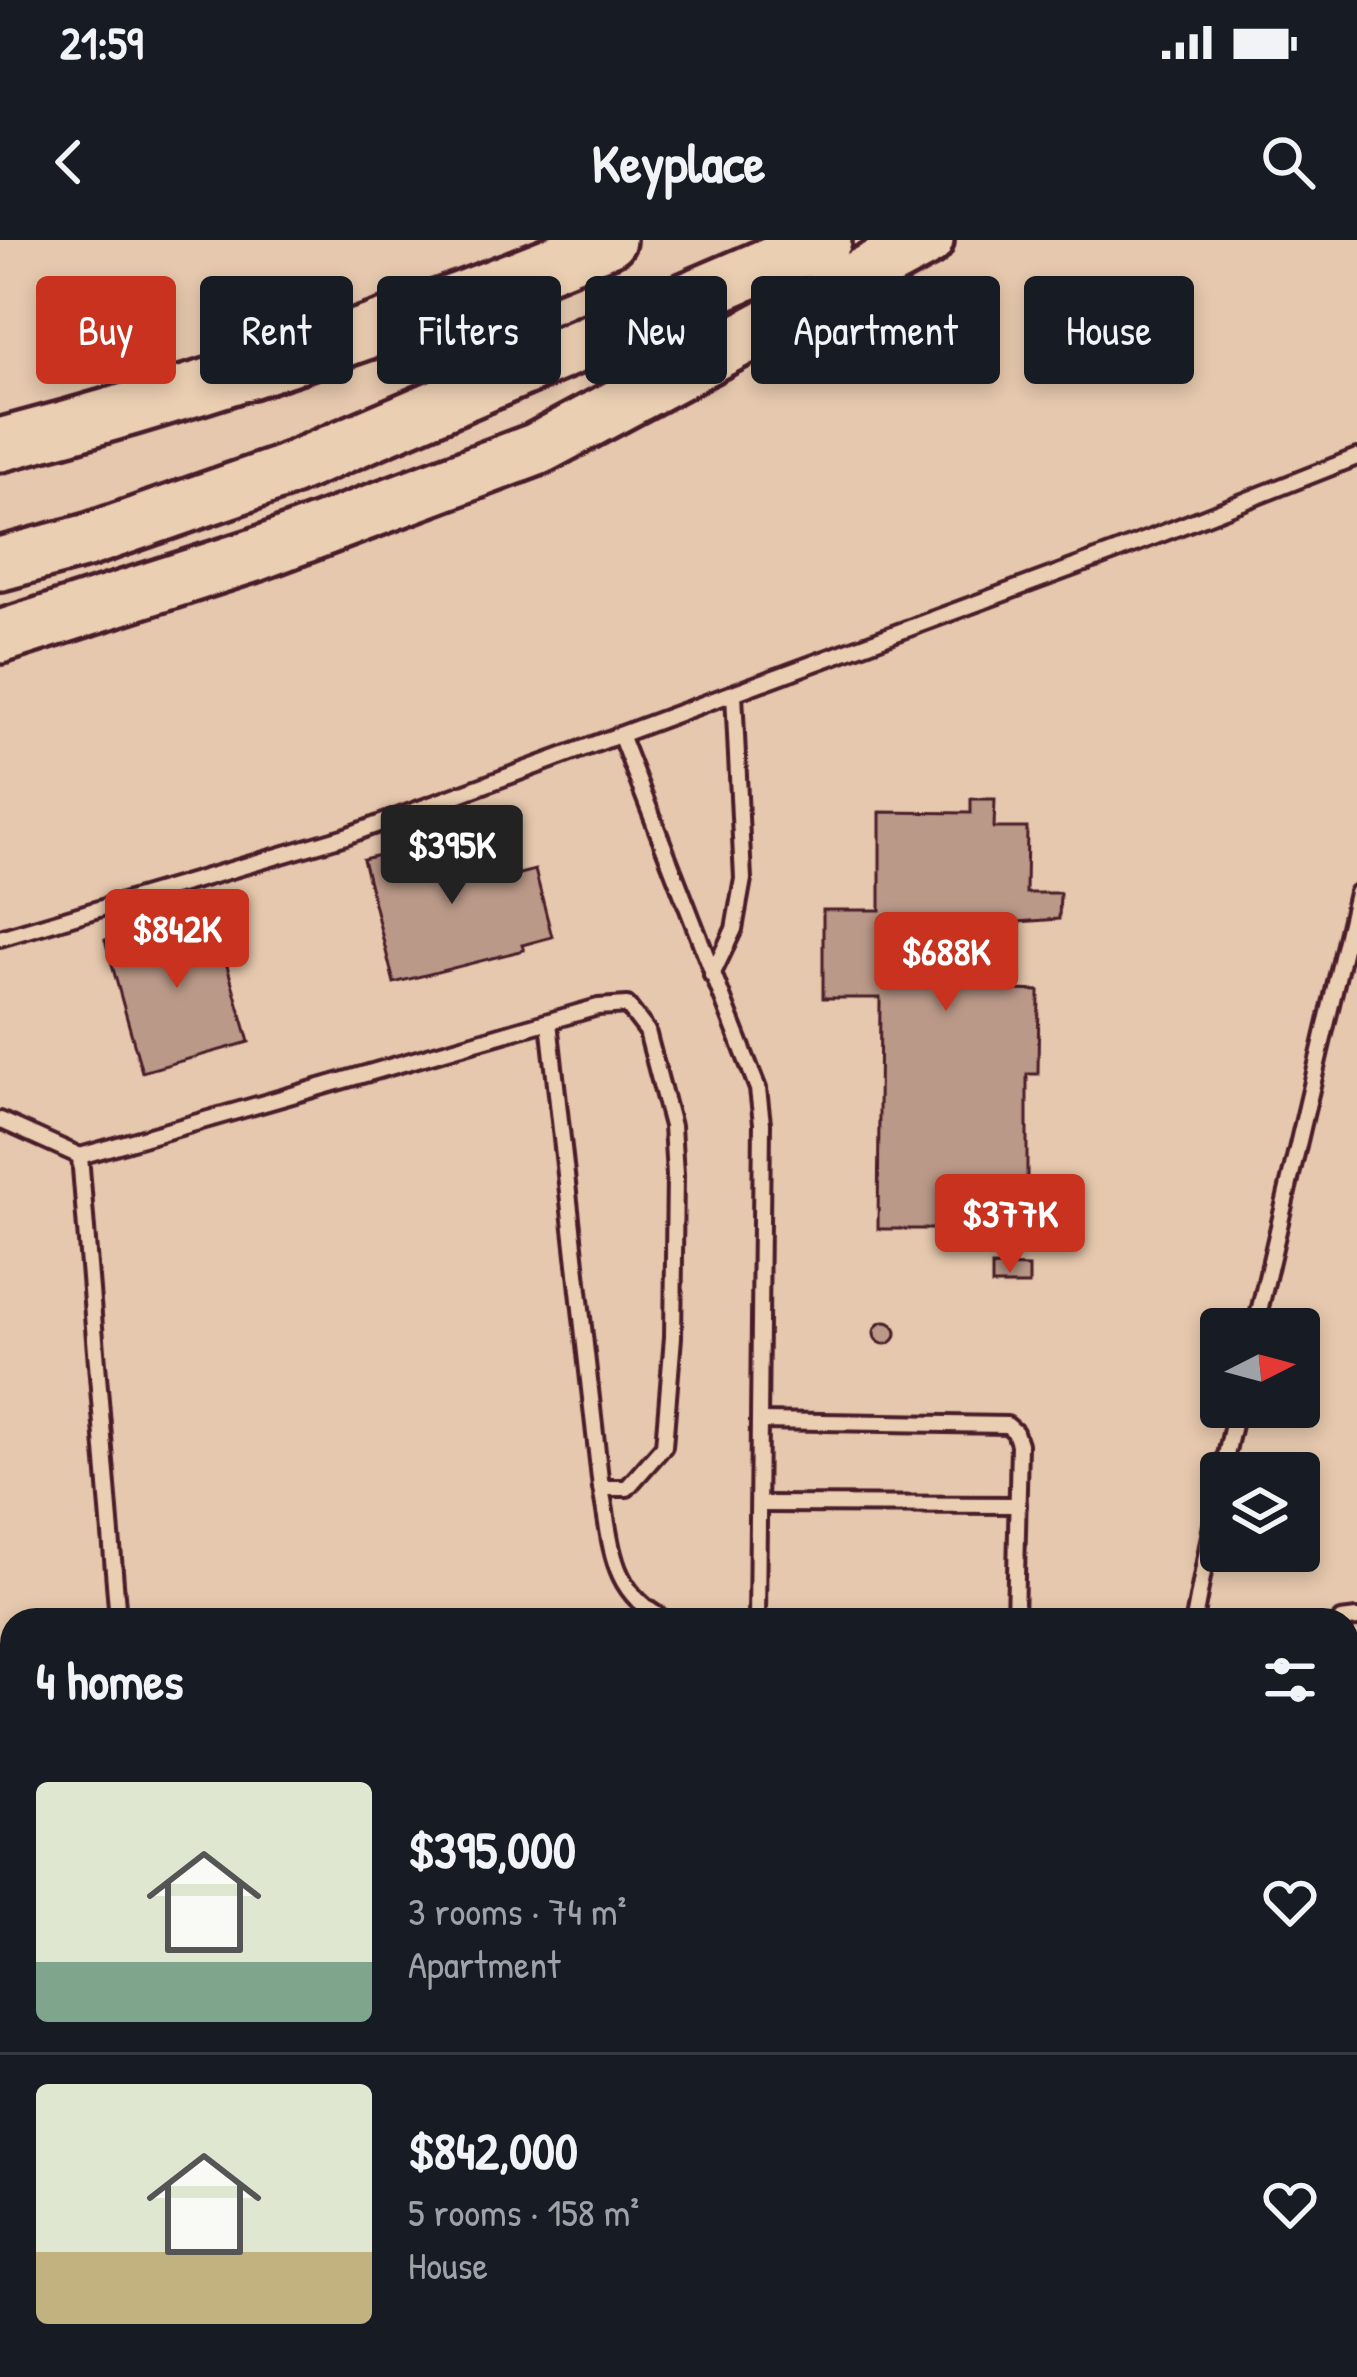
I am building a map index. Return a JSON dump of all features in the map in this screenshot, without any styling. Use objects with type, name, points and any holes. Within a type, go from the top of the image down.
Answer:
[{"type":"highway","points":[[0,445],[277,367],[458,303],[609,240]]},
{"type":"highway","points":[[0,565],[86,542],[281,472],[825,240]]},
{"type":"highway","points":[[0,637],[255,555],[537,449],[927,240]]},
{"type":"lane","points":[[0,938],[346,836],[1115,552],[1357,457]]},
{"type":"lane","points":[[712,975],[734,928],[743,879],[734,694]]},
{"type":"lane","points":[[621,736],[758,1089],[762,1124],[758,1608]]},
{"type":"lane","points":[[1260,1308],[1357,893]]},
{"type":"lane","points":[[0,1120],[80,1156],[598,1007],[627,1005],[647,1031],[672,1126],[673,1337],[664,1446],[627,1488],[601,1488]]},
{"type":"lane","points":[[549,1022],[601,1488],[618,1580],[647,1608]]},
{"type":"lane","points":[[80,1156],[117,1608]]},
{"type":"lane","points":[[761,1421],[1006,1425],[1019,1444],[1015,1608]]},
{"type":"lane","points":[[759,1504],[1018,1505]]},
{"type":"lane","points":[[1196,1608],[1203,1572]]},
{"type":"building","points":[[971,799],[995,799],[994,828],[1027,828],[1026,893],[1060,893],[1059,919],[1018,922],[1017,990],[1039,991],[1038,1074],[1027,1074],[1027,1200],[991,1200],[991,1245],[965,1245],[965,1229],[878,1229],[880,998],[823,998],[823,910],[880,910],[880,812],[971,813]]},
{"type":"building","points":[[466,833],[472,854],[495,848],[503,878],[535,870],[552,937],[522,945],[524,950],[394,983],[363,859]]},
{"type":"building","points":[[211,910],[249,1042],[142,1072],[105,940]]},
{"type":"building","points":[[992,1266],[1029,1267],[1029,1285],[992,1285]]},
{"type":"building","points":[[885,1322],[896,1333],[885,1344],[874,1333]]}]
